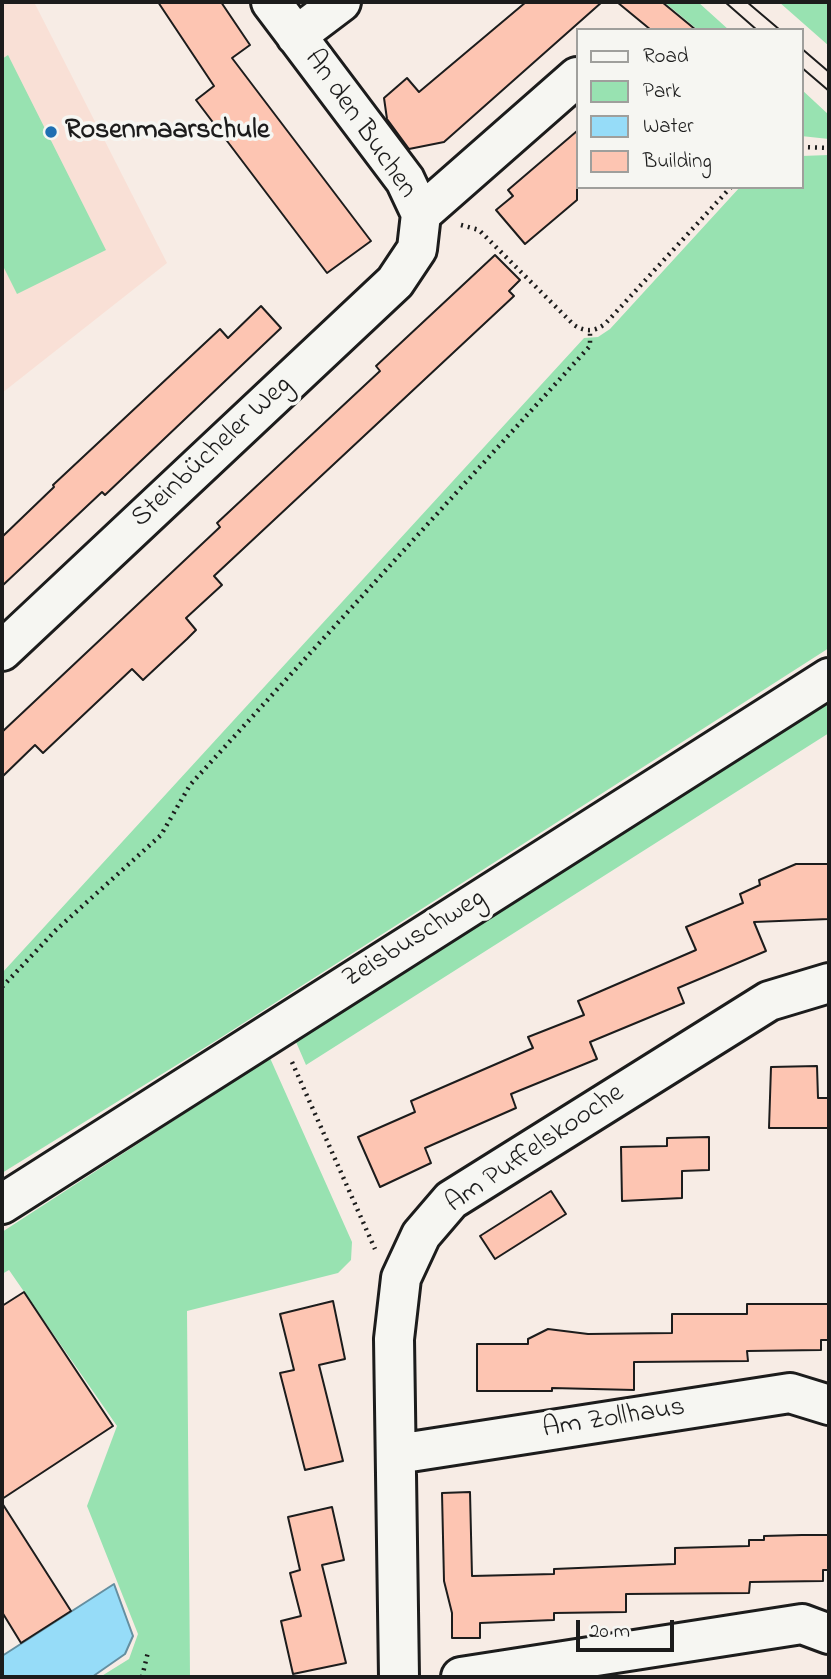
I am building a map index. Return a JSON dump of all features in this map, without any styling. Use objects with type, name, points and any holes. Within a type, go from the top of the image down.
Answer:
[{"type":"street","name":"An den Buchen","points":[[271,2],[405,180],[419,232],[576,78]]},
{"type":"street","name":"An den Buchen","points":[[296,36],[341,2]]},
{"type":"street","name":"Steinbücheler Weg","points":[[2,651],[395,282],[419,232]]},
{"type":"street","name":"Zeisbuschweg","points":[[2,1204],[829,678]]},
{"type":"street","name":"Am Puffelskooche","points":[[399,1677],[394,1339],[401,1278],[421,1235],[451,1200],[769,1001],[829,983]]},
{"type":"street","name":"Am Zollhaus","points":[[397,1454],[790,1393],[829,1405]]},
{"type":"street","points":[[461,1677],[802,1624],[829,1634]]},
{"type":"path","points":[[803,147],[829,148]]},
{"type":"path","points":[[419,232],[480,230],[574,326],[590,331],[605,324],[729,189]]},
{"type":"path","points":[[2,987],[56,930],[161,835],[190,785],[590,346],[590,331]]},
{"type":"path","points":[[276,1028],[365,1224]]},
{"type":"path","points":[[142,1677],[148,1652]]},
{"type":"shaded area","name":"Rosenmaarschule","points":[[2,2],[34,2],[167,263],[2,393]]},
{"type":"green space","points":[[664,2],[698,2],[727,28],[696,28]]},
{"type":"green space","points":[[779,2],[829,2],[829,46]]},
{"type":"green space","points":[[8,55],[106,250],[17,294],[2,264],[2,59]]},
{"type":"green space","points":[[803,91],[829,115],[829,139],[803,136]]},
{"type":"green space","points":[[829,155],[829,648],[217,1040],[2,1173],[2,973],[584,338],[598,337],[610,329],[738,189],[803,189],[803,156]]},
{"type":"green space","points":[[829,694],[829,733],[306,1065],[293,1035]]},
{"type":"green space","points":[[270,1058],[352,1242],[351,1260],[338,1273],[187,1311],[190,1677],[100,1677],[129,1659],[138,1634],[87,1506],[117,1426],[9,1270],[2,1274],[2,1232]]},
{"type":"water","points":[[114,1584],[133,1636],[125,1654],[92,1677],[2,1677],[2,1656]]},
{"type":"building","points":[[158,2],[221,2],[250,45],[232,58],[371,241],[327,273],[196,100],[214,86]]},
{"type":"building","points":[[526,2],[602,2],[444,142],[409,149],[387,119],[384,98],[407,78],[419,92]]},
{"type":"building","points":[[617,2],[662,2],[694,28],[649,28]]},
{"type":"building","points":[[576,132],[577,200],[525,244],[496,210],[513,196],[508,190]]},
{"type":"building","points":[[495,255],[520,280],[509,291],[514,296],[214,576],[222,585],[186,618],[196,630],[187,639],[143,680],[132,669],[43,753],[35,745],[2,777],[2,732],[220,527],[217,523],[380,371],[376,366]]},
{"type":"building","points":[[261,306],[281,328],[105,495],[102,492],[2,586],[2,537],[54,487],[53,485],[220,329],[228,338]]},
{"type":"building","points":[[796,864],[829,864],[829,919],[754,922],[766,951],[678,988],[684,1003],[590,1042],[597,1059],[511,1094],[516,1108],[425,1148],[431,1163],[380,1187],[358,1137],[415,1112],[411,1101],[533,1048],[528,1037],[584,1015],[578,1001],[696,950],[686,927],[743,903],[740,894],[760,885],[759,880]]},
{"type":"building","points":[[817,1066],[818,1098],[829,1098],[829,1128],[769,1128],[771,1067]]},
{"type":"building","points":[[709,1137],[709,1170],[682,1171],[682,1198],[622,1201],[621,1147],[667,1146],[667,1138]]},
{"type":"building","points":[[551,1191],[566,1214],[495,1259],[480,1236]]},
{"type":"building","points":[[24,1292],[113,1426],[2,1499],[2,1306]]},
{"type":"building","points":[[333,1301],[345,1359],[319,1365],[343,1461],[305,1470],[280,1373],[294,1370],[280,1314]]},
{"type":"building","points":[[747,1304],[829,1304],[829,1340],[821,1340],[821,1350],[747,1351],[748,1361],[634,1362],[634,1390],[552,1388],[552,1391],[477,1391],[477,1344],[528,1344],[528,1339],[548,1329],[588,1334],[672,1333],[672,1314],[747,1314]]},
{"type":"building","points":[[470,1492],[472,1576],[554,1574],[554,1569],[675,1564],[675,1548],[749,1546],[749,1540],[764,1540],[764,1536],[802,1535],[829,1535],[829,1570],[823,1570],[823,1581],[750,1582],[749,1593],[626,1594],[626,1612],[554,1613],[554,1620],[480,1623],[480,1638],[452,1638],[452,1613],[444,1581],[442,1493]]},
{"type":"building","points":[[2,1503],[71,1611],[21,1643],[2,1612]]},
{"type":"building","points":[[332,1507],[344,1560],[322,1565],[346,1663],[293,1674],[281,1621],[301,1616],[290,1573],[300,1570],[288,1517]]},
{"type":"tram line","points":[[725,2],[755,28]]},
{"type":"tram line","points":[[747,2],[778,28]]},
{"type":"tram line","points":[[803,50],[829,72]]},
{"type":"tram line","points":[[803,69],[829,91]]},
{"type":"place","name":"Rosenmaarschule","points":[[51,132]]}]
